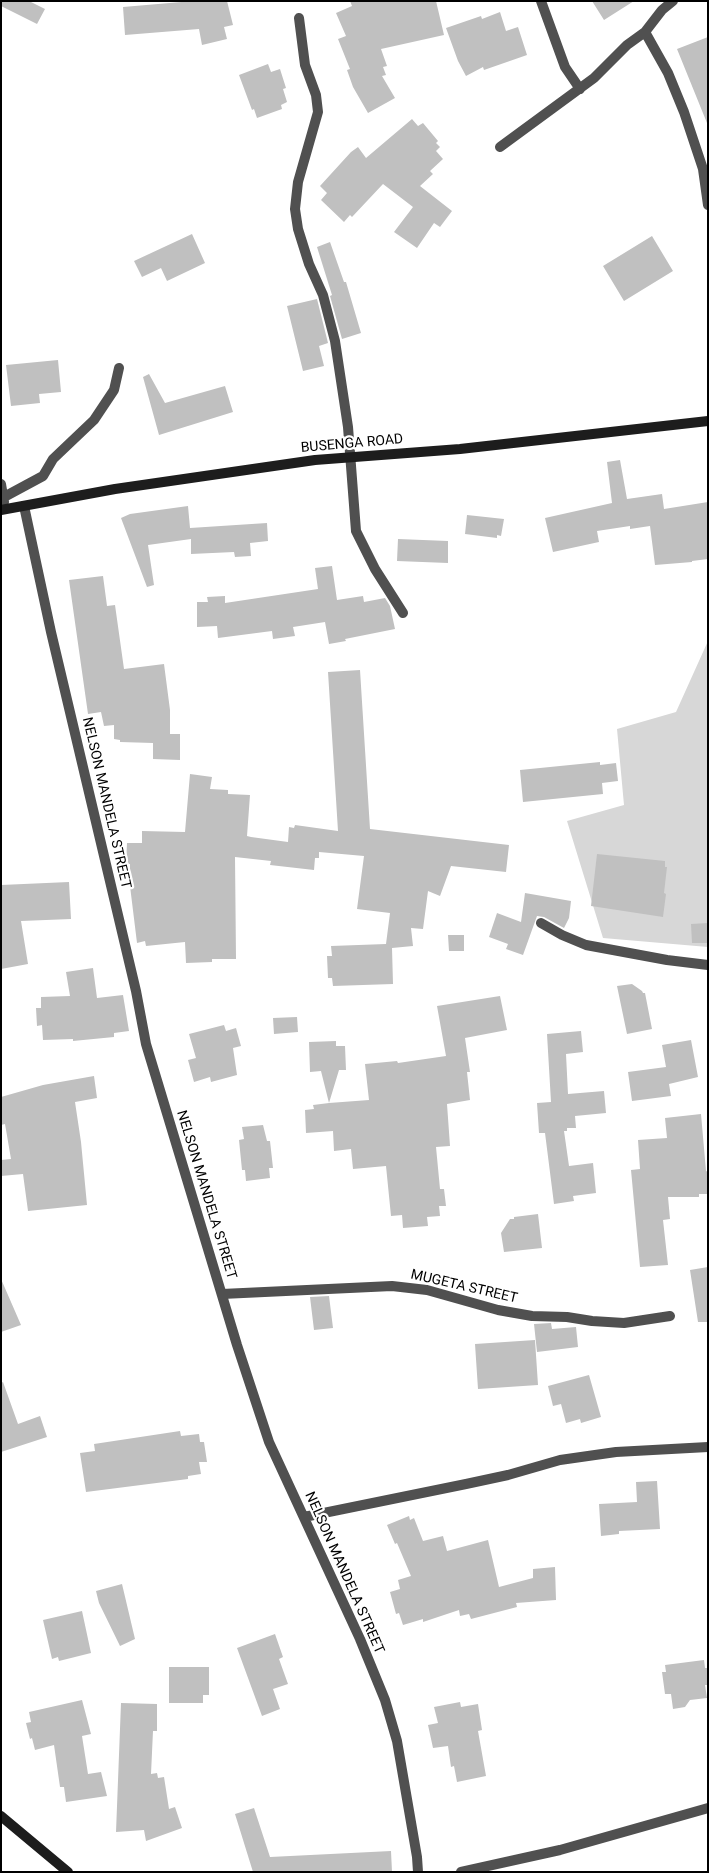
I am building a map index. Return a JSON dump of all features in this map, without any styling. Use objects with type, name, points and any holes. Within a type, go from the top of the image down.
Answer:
[{"type":"street","points":[[541,1],[565,67],[580,89]]},
{"type":"street","points":[[500,147],[594,78],[627,45],[645,32],[662,10],[673,1]]},
{"type":"street","points":[[298,18],[305,65],[316,95],[318,112],[298,182],[295,209],[304,247],[322,295],[335,341],[348,427],[356,531],[375,569],[403,613]]},
{"type":"street","points":[[645,32],[668,74],[684,112],[703,169],[708,205]]},
{"type":"street","points":[[4,497],[43,476],[53,459],[94,420],[114,390],[119,368]]},
{"type":"street","name":"BUSENGA ROAD","points":[[3,510],[115,489],[315,460],[460,449],[708,421]]},
{"type":"street","points":[[1,484],[4,497],[3,510]]},
{"type":"street","name":"NELSON MANDELA STREET","points":[[24,506],[51,632],[136,991],[146,1044],[269,1442],[360,1639],[387,1708],[397,1741],[418,1872]]},
{"type":"street","points":[[541,923],[562,935],[586,945],[667,960],[708,965]]},
{"type":"street","name":"MUGETA STREET","points":[[222,1294],[392,1286],[427,1290],[498,1310],[532,1316],[567,1317],[624,1323],[670,1316]]},
{"type":"street","points":[[304,1516],[508,1475],[560,1460],[616,1452],[708,1447]]},
{"type":"street","points":[[461,1872],[560,1850],[708,1808]]},
{"type":"street","points":[[1,1816],[68,1872]]},
{"type":"shaded area","points":[[708,641],[708,947],[603,938],[567,821],[624,805],[617,729],[676,712]]},
{"type":"building","points":[[1,1],[29,1],[45,9],[37,24],[1,6]]},
{"type":"building","points":[[193,1],[227,1],[233,25],[224,27],[227,39],[202,45],[199,29],[125,35],[123,7]]},
{"type":"building","points":[[350,1],[436,1],[444,35],[381,49],[387,66],[383,67],[386,75],[382,76],[395,98],[368,113],[353,87],[347,70],[350,69],[338,39],[346,36],[336,13],[352,6]]},
{"type":"building","points":[[592,1],[634,1],[604,20]]},
{"type":"building","points":[[500,12],[506,31],[518,27],[527,55],[484,70],[483,67],[466,76],[458,61],[446,28],[481,16],[482,19]]},
{"type":"building","points":[[708,37],[708,122],[707,123],[677,49]]},
{"type":"building","points":[[268,64],[271,72],[280,69],[286,88],[283,89],[287,102],[281,105],[282,109],[257,118],[254,109],[252,110],[239,75]]},
{"type":"building","points":[[412,119],[418,126],[423,123],[438,141],[436,143],[440,147],[436,151],[443,159],[430,171],[433,174],[420,186],[452,211],[440,227],[434,223],[417,248],[394,232],[413,207],[383,184],[352,217],[350,215],[344,222],[321,200],[327,193],[320,186],[351,152],[358,147],[366,158]]},
{"type":"building","points":[[192,234],[205,263],[167,281],[161,268],[142,277],[134,261]]},
{"type":"building","points":[[652,236],[673,271],[624,301],[603,266]]},
{"type":"building","points":[[330,242],[344,282],[346,282],[361,333],[342,339],[330,296],[332,295],[317,247]]},
{"type":"building","points":[[317,299],[328,343],[319,346],[324,366],[303,371],[287,306]]},
{"type":"building","points":[[58,360],[61,392],[39,394],[40,403],[11,406],[6,365]]},
{"type":"building","points":[[149,374],[165,403],[225,386],[233,412],[159,435],[143,377]]},
{"type":"building","points":[[620,460],[627,499],[662,494],[664,509],[708,502],[708,559],[655,565],[650,526],[630,529],[630,526],[597,531],[599,542],[553,552],[545,518],[612,503],[607,462]]},
{"type":"building","points":[[188,506],[190,528],[267,523],[268,541],[250,543],[251,556],[235,557],[234,552],[191,554],[191,539],[148,545],[154,585],[147,587],[121,518],[130,514]]},
{"type":"building","points":[[467,515],[504,519],[501,536],[497,535],[497,538],[465,534]]},
{"type":"building","points":[[398,539],[448,541],[448,563],[397,561]]},
{"type":"building","points":[[332,566],[337,600],[363,596],[364,602],[385,598],[390,606],[395,629],[329,644],[325,622],[293,627],[295,636],[273,639],[272,631],[218,638],[217,626],[197,627],[197,602],[208,602],[207,597],[225,596],[225,603],[318,589],[315,568]]},
{"type":"building","points":[[103,576],[107,606],[115,605],[124,669],[164,664],[170,710],[170,734],[180,734],[180,760],[153,759],[153,743],[120,742],[120,740],[114,739],[114,725],[104,726],[101,712],[88,714],[69,580]]},
{"type":"building","points":[[360,670],[370,829],[509,845],[506,872],[451,866],[440,896],[428,891],[423,929],[411,928],[413,946],[392,948],[393,984],[333,986],[332,978],[328,978],[327,956],[332,956],[331,946],[386,944],[390,913],[357,909],[364,856],[319,852],[319,858],[315,858],[314,870],[270,865],[271,861],[235,857],[236,959],[212,959],[212,962],[186,963],[185,942],[146,946],[145,941],[137,943],[130,886],[130,864],[126,864],[127,843],[142,843],[142,831],[185,832],[190,774],[212,777],[210,789],[228,790],[228,794],[250,795],[247,836],[288,842],[289,827],[294,828],[295,825],[338,831],[328,672]]},
{"type":"building","points":[[600,762],[600,765],[616,763],[618,781],[602,783],[603,794],[523,802],[520,770]]},
{"type":"building","points":[[597,854],[665,861],[665,867],[667,867],[663,917],[591,906]]},
{"type":"building","points":[[69,882],[71,919],[21,921],[28,964],[1,969],[1,885]]},
{"type":"building","points":[[525,893],[571,901],[569,918],[564,928],[544,917],[537,916],[523,955],[506,949],[508,944],[489,937],[497,913],[521,922]]},
{"type":"building","points":[[708,923],[708,943],[692,943],[691,924]]},
{"type":"building","points":[[448,935],[464,935],[464,951],[449,951]]},
{"type":"building","points":[[93,968],[97,998],[123,995],[129,1031],[114,1033],[114,1037],[73,1041],[73,1039],[43,1040],[42,1025],[37,1026],[36,1008],[41,1008],[41,997],[70,996],[66,972]]},
{"type":"building","points":[[632,984],[645,993],[652,1029],[627,1034],[617,986]]},
{"type":"building","points":[[500,996],[507,1030],[465,1038],[470,1072],[467,1072],[470,1100],[447,1104],[450,1146],[436,1147],[440,1189],[444,1189],[446,1206],[439,1206],[440,1216],[427,1217],[428,1226],[403,1228],[402,1215],[391,1216],[386,1166],[353,1169],[351,1149],[334,1151],[333,1131],[306,1133],[305,1110],[314,1109],[313,1105],[369,1100],[365,1064],[397,1061],[398,1063],[446,1056],[437,1006]]},
{"type":"building","points":[[297,1017],[298,1032],[274,1034],[273,1018]]},
{"type":"building","points":[[224,1025],[226,1031],[236,1028],[241,1046],[233,1048],[237,1075],[211,1082],[210,1077],[194,1082],[188,1060],[196,1058],[189,1034]]},
{"type":"building","points":[[581,1031],[583,1052],[566,1054],[568,1094],[604,1091],[606,1113],[575,1116],[576,1128],[567,1128],[567,1131],[564,1131],[569,1166],[593,1163],[596,1193],[573,1196],[574,1201],[554,1204],[545,1133],[539,1133],[537,1103],[551,1102],[547,1034]]},
{"type":"building","points":[[691,1040],[698,1077],[669,1084],[671,1096],[632,1101],[628,1072],[666,1067],[662,1045]]},
{"type":"building","points":[[336,1041],[336,1046],[345,1046],[346,1070],[339,1070],[329,1103],[321,1071],[310,1072],[309,1042]]},
{"type":"building","points":[[94,1076],[97,1098],[75,1102],[87,1205],[28,1211],[23,1174],[1,1176],[1,1160],[11,1159],[5,1124],[1,1125],[1,1097],[43,1085]]},
{"type":"building","points":[[701,1114],[706,1171],[708,1172],[708,1194],[699,1194],[699,1197],[668,1197],[670,1219],[663,1220],[668,1265],[640,1267],[631,1170],[640,1169],[638,1140],[667,1138],[665,1118]]},
{"type":"building","points":[[263,1125],[267,1141],[270,1141],[273,1168],[269,1168],[270,1178],[246,1181],[245,1170],[242,1170],[239,1140],[244,1139],[242,1127]]},
{"type":"building","points":[[538,1214],[542,1248],[504,1252],[501,1233],[510,1219]]},
{"type":"building","points":[[708,1267],[708,1322],[698,1322],[690,1270]]},
{"type":"building","points":[[1,1279],[21,1325],[1,1332]]},
{"type":"building","points":[[329,1296],[333,1328],[314,1330],[310,1297]]},
{"type":"building","points":[[551,1323],[552,1329],[576,1327],[578,1347],[537,1352],[534,1324]]},
{"type":"building","points":[[535,1340],[538,1385],[478,1389],[475,1344]]},
{"type":"building","points":[[589,1375],[601,1417],[581,1423],[580,1419],[566,1423],[561,1404],[553,1406],[548,1386]]},
{"type":"building","points":[[3,1382],[18,1424],[40,1416],[47,1437],[1,1452],[1,1383]]},
{"type":"building","points":[[180,1431],[181,1436],[199,1434],[200,1442],[204,1442],[207,1462],[199,1462],[201,1474],[188,1476],[188,1479],[86,1492],[80,1453],[95,1451],[94,1444]]},
{"type":"building","points":[[657,1481],[660,1529],[619,1531],[619,1534],[601,1536],[599,1504],[637,1502],[636,1482]]},
{"type":"building","points":[[409,1516],[410,1520],[414,1518],[423,1541],[443,1536],[447,1551],[488,1540],[499,1587],[533,1578],[533,1569],[555,1567],[556,1600],[516,1603],[517,1607],[471,1619],[469,1614],[460,1616],[459,1610],[423,1622],[423,1619],[403,1625],[399,1613],[396,1614],[390,1592],[400,1589],[398,1580],[411,1576],[387,1525]]},
{"type":"building","points":[[122,1584],[135,1639],[120,1646],[99,1603],[96,1591]]},
{"type":"building","points":[[82,1611],[91,1653],[59,1661],[58,1657],[52,1659],[43,1620]]},
{"type":"building","points":[[275,1634],[283,1657],[279,1659],[288,1684],[273,1689],[280,1709],[262,1716],[237,1648]]},
{"type":"building","points":[[704,1660],[705,1668],[708,1668],[708,1685],[705,1685],[707,1698],[690,1700],[685,1707],[673,1709],[671,1694],[665,1694],[662,1672],[666,1672],[665,1665]]},
{"type":"building","points":[[169,1667],[209,1667],[209,1695],[203,1695],[203,1703],[169,1703]]},
{"type":"building","points":[[82,1700],[91,1734],[82,1736],[88,1774],[101,1772],[107,1796],[66,1802],[64,1787],[60,1787],[54,1745],[35,1750],[26,1723],[31,1722],[29,1712]]},
{"type":"building","points":[[460,1702],[461,1707],[478,1704],[482,1730],[478,1731],[486,1776],[457,1782],[454,1766],[451,1767],[448,1746],[433,1748],[428,1725],[438,1723],[434,1707]]},
{"type":"building","points":[[121,1703],[157,1704],[157,1731],[153,1731],[151,1774],[157,1773],[158,1778],[164,1777],[169,1809],[175,1807],[182,1828],[146,1841],[144,1830],[116,1832]]},
{"type":"building","points":[[254,1808],[270,1857],[391,1851],[392,1872],[253,1872],[235,1814]]}]
